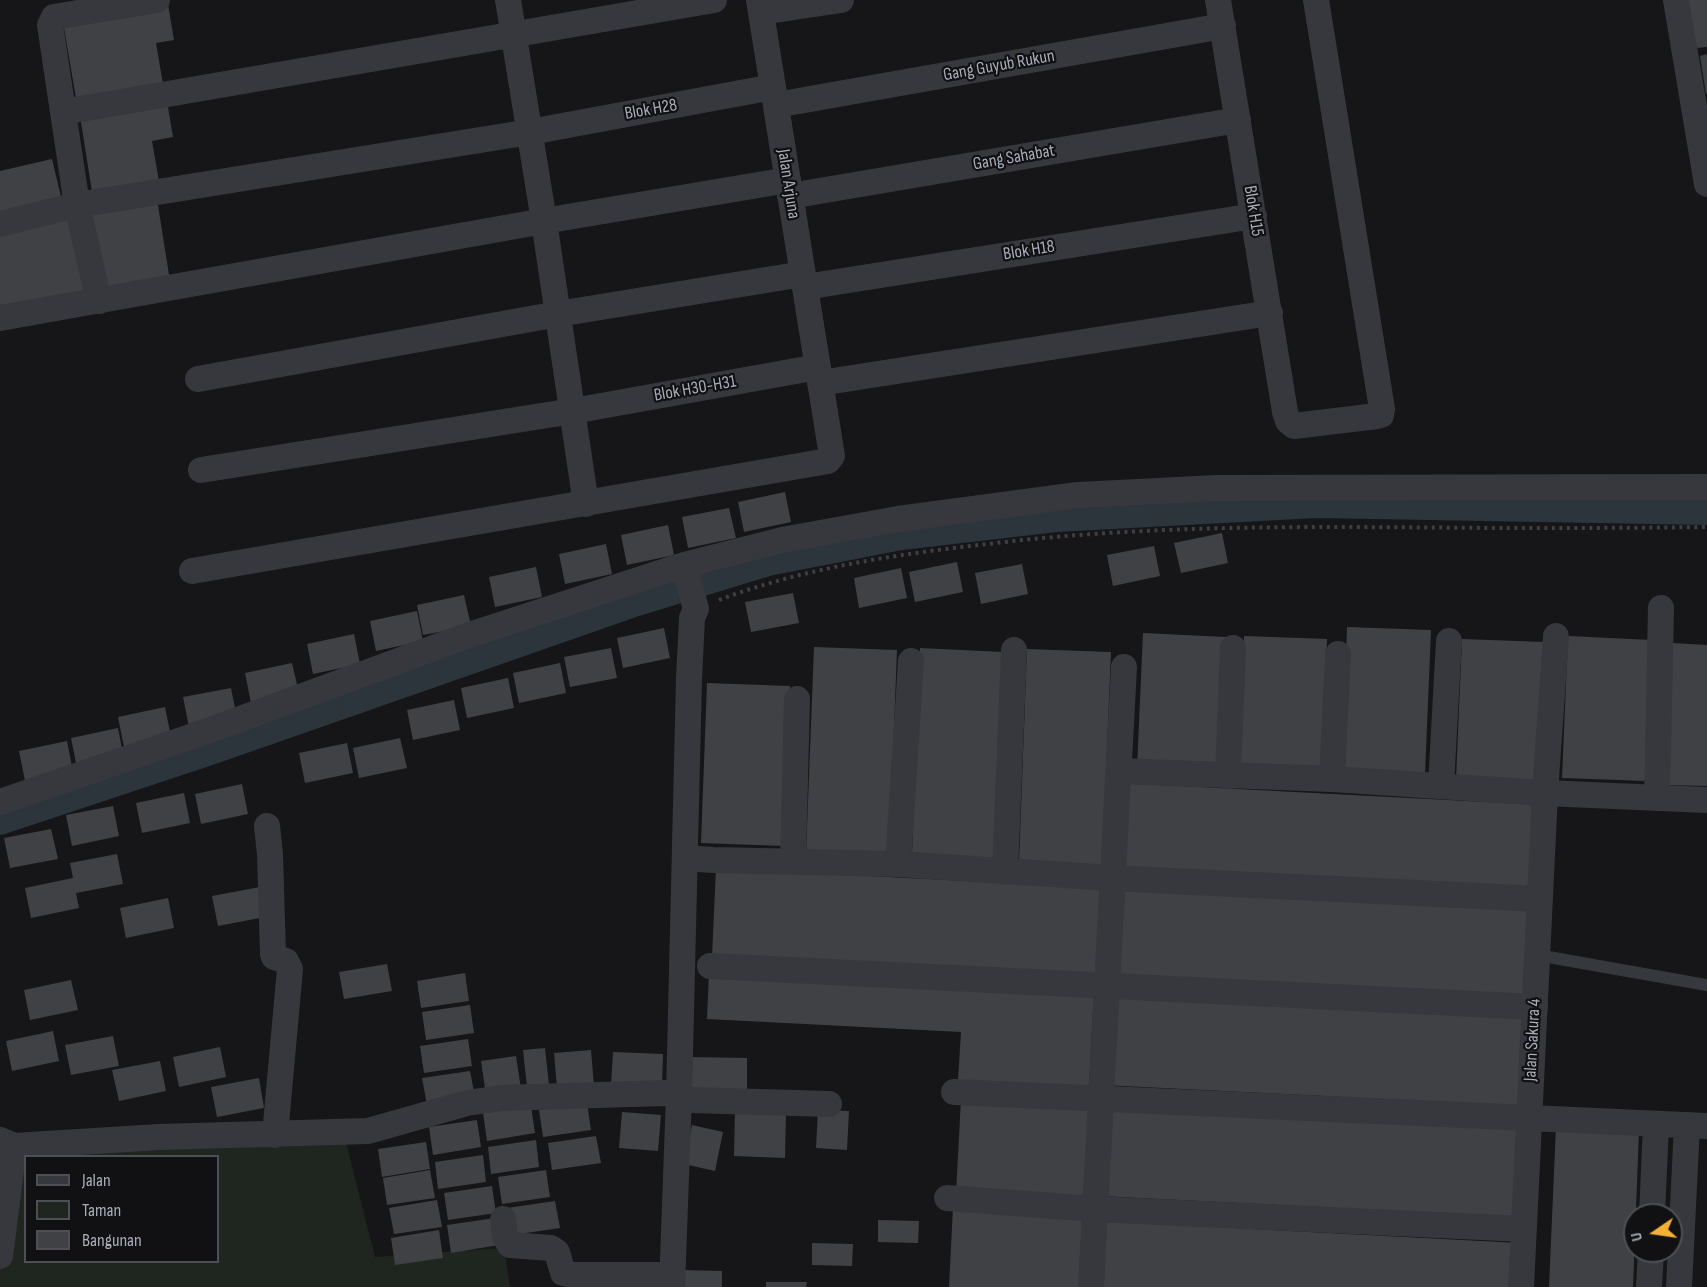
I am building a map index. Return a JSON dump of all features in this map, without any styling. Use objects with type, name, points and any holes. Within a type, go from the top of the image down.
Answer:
[{"type":"street","points":[[99,301],[77,205],[50,25],[54,17],[157,0]]},
{"type":"street","points":[[192,571],[586,504],[508,0]]},
{"type":"street","points":[[63,112],[714,0]]},
{"type":"street","points":[[760,6],[841,0]]},
{"type":"street","name":"Blok H15","points":[[1218,0],[1285,412],[1288,421],[1294,426],[1377,416],[1381,415],[1382,409],[1316,0]]},
{"type":"street","points":[[1676,0],[1696,54],[1707,184]]},
{"type":"street","name":"Jalan Arjuna","points":[[586,504],[828,461],[832,456],[760,6]]},
{"type":"street","name":"Gang Guyub Rukun","points":[[774,96],[1223,26]]},
{"type":"street","name":"Blok H28","points":[[0,224],[77,205],[530,132],[774,96]]},
{"type":"street","name":"Gang Sahabat","points":[[0,318],[544,221],[789,188],[1238,120]]},
{"type":"street","name":"Blok H18","points":[[198,379],[558,314],[1254,216]]},
{"type":"street","name":"Blok H30-H31","points":[[201,470],[819,375],[1270,314]]},
{"type":"street","points":[[0,802],[205,732],[472,634],[686,571],[782,540],[898,519],[1078,495],[1217,488],[1707,487]]},
{"type":"street","points":[[503,1219],[510,1245],[551,1248],[557,1252],[563,1272],[574,1275],[673,1281],[680,1095],[689,679],[694,614],[686,571]]},
{"type":"street","points":[[1657,798],[1661,608]]},
{"type":"street","name":"Jalan Sakura 4","points":[[1521,1287],[1545,793],[1556,636]]},
{"type":"street","points":[[1441,785],[1449,641]]},
{"type":"street","points":[[1228,776],[1233,648]]},
{"type":"street","points":[[1005,872],[1014,650]]},
{"type":"street","points":[[1332,779],[1338,654]]},
{"type":"street","points":[[898,864],[911,661]]},
{"type":"street","points":[[1091,1287],[1124,667]]},
{"type":"street","points":[[793,861],[797,699]]},
{"type":"street","points":[[1119,771],[1332,779],[1545,793],[1707,800]]},
{"type":"street","points":[[267,826],[273,954],[278,960],[286,961],[290,969],[275,1135]]},
{"type":"street","points":[[685,858],[898,864],[1112,878],[1540,899]]},
{"type":"street","points":[[711,966],[1535,1006]]},
{"type":"street","points":[[954,1092],[1697,1125],[1679,1287]]},
{"type":"street","points":[[0,1256],[7,1143],[368,1131],[467,1103],[501,1098],[665,1093],[680,1095],[692,1100],[829,1104]]},
{"type":"street","points":[[1653,1203],[1656,1124]]},
{"type":"street","points":[[947,1198],[1095,1209],[1524,1229]]},
{"type":"street","points":[[1649,1287],[1650,1263]]},
{"type":"lane","points":[[1537,955],[1707,985]]},
{"type":"path","points":[[694,614],[748,589],[800,575],[925,551],[1043,537],[1160,529],[1354,526],[1707,527]]},
{"type":"green space","points":[[345,1138],[375,1257],[504,1248],[510,1287],[0,1287],[0,1158],[24,1156],[24,1263],[219,1263],[219,1155],[52,1155]]},
{"type":"building","points":[[1688,0],[1707,0],[1707,47],[1696,48]]},
{"type":"building","points":[[168,4],[174,40],[156,43],[164,90],[77,104],[63,22]]},
{"type":"building","points":[[1707,54],[1707,94],[1706,94],[1700,56]]},
{"type":"building","points":[[167,101],[173,137],[152,141],[160,187],[93,198],[80,116]]},
{"type":"building","points":[[52,159],[63,205],[0,220],[0,171]]},
{"type":"building","points":[[157,199],[170,281],[104,292],[90,210]]},
{"type":"building","points":[[71,213],[88,295],[0,313],[0,227]]},
{"type":"building","points":[[785,492],[791,522],[744,532],[738,502]]},
{"type":"building","points":[[729,508],[736,538],[688,548],[682,517]]},
{"type":"building","points":[[668,525],[674,555],[627,565],[621,535]]},
{"type":"building","points":[[1222,533],[1228,563],[1181,573],[1174,543]]},
{"type":"building","points":[[606,544],[612,574],[565,584],[559,554]]},
{"type":"building","points":[[1154,546],[1160,576],[1113,586],[1107,555]]},
{"type":"building","points":[[957,562],[963,592],[915,602],[909,572]]},
{"type":"building","points":[[1022,564],[1028,594],[981,604],[975,573]]},
{"type":"building","points":[[536,567],[542,597],[495,607],[489,577]]},
{"type":"building","points":[[901,568],[907,598],[859,608],[854,578]]},
{"type":"building","points":[[793,593],[799,623],[751,632],[745,602]]},
{"type":"building","points":[[464,595],[471,626],[423,635],[417,605]]},
{"type":"building","points":[[417,611],[423,641],[376,651],[370,621]]},
{"type":"building","points":[[1347,627],[1431,630],[1425,775],[1342,772]]},
{"type":"building","points":[[664,628],[670,658],[623,668],[617,638]]},
{"type":"building","points":[[1143,633],[1226,637],[1221,772],[1137,768]]},
{"type":"building","points":[[354,634],[360,664],[313,674],[307,644]]},
{"type":"building","points":[[1244,636],[1327,639],[1322,774],[1239,770]]},
{"type":"building","points":[[1568,636],[1652,640],[1646,781],[1562,778]]},
{"type":"building","points":[[1462,639],[1545,642],[1540,784],[1456,780]]},
{"type":"building","points":[[1672,643],[1707,645],[1707,786],[1667,785]]},
{"type":"building","points":[[814,647],[897,650],[889,857],[806,854]]},
{"type":"building","points":[[611,648],[617,678],[570,687],[564,657]]},
{"type":"building","points":[[920,648],[1003,652],[995,858],[912,854]]},
{"type":"building","points":[[1027,649],[1111,652],[1102,866],[1019,862]]},
{"type":"building","points":[[292,663],[299,693],[251,703],[245,673]]},
{"type":"building","points":[[560,663],[566,693],[519,703],[513,673]]},
{"type":"building","points":[[508,678],[514,708],[467,718],[461,688]]},
{"type":"building","points":[[707,683],[790,686],[784,846],[701,843]]},
{"type":"building","points":[[231,688],[237,718],[189,727],[183,697]]},
{"type":"building","points":[[454,700],[460,730],[413,740],[407,710]]},
{"type":"building","points":[[165,707],[171,737],[124,747],[118,717]]},
{"type":"building","points":[[118,728],[124,759],[77,768],[71,738]]},
{"type":"building","points":[[400,738],[407,768],[359,778],[353,748]]},
{"type":"building","points":[[67,741],[73,772],[25,781],[19,751]]},
{"type":"building","points":[[347,743],[353,773],[305,783],[299,753]]},
{"type":"building","points":[[1123,783],[1543,805],[1539,893],[1118,872]]},
{"type":"building","points":[[242,784],[248,814],[201,824],[195,794]]},
{"type":"building","points":[[184,793],[190,823],[142,833],[136,803]]},
{"type":"building","points":[[113,806],[119,836],[72,846],[66,815]]},
{"type":"building","points":[[51,829],[58,859],[10,868],[4,838]]},
{"type":"building","points":[[117,854],[123,884],[76,893],[79,908],[31,918],[25,888],[73,878],[70,863]]},
{"type":"building","points":[[716,868],[1100,888],[1096,976],[712,957]]},
{"type":"building","points":[[260,887],[265,917],[218,926],[212,896]]},
{"type":"building","points":[[1118,890],[1528,909],[1524,998],[1114,976]]},
{"type":"building","points":[[168,898],[174,928],[126,938],[120,908]]},
{"type":"building","points":[[387,964],[392,991],[344,999],[339,972]]},
{"type":"building","points":[[465,973],[469,1001],[421,1008],[417,981]]},
{"type":"building","points":[[709,973],[1094,993],[1089,1087],[958,1080],[961,1032],[707,1019]]},
{"type":"building","points":[[71,980],[78,1010],[30,1020],[24,990]]},
{"type":"building","points":[[1108,997],[1528,1018],[1524,1106],[1103,1085]]},
{"type":"building","points":[[470,1005],[474,1033],[426,1040],[422,1012]]},
{"type":"building","points":[[53,1031],[59,1061],[12,1071],[6,1041]]},
{"type":"building","points":[[113,1036],[119,1066],[71,1075],[65,1045]]},
{"type":"building","points":[[468,1039],[472,1066],[424,1073],[420,1046]]},
{"type":"building","points":[[220,1047],[226,1077],[179,1087],[173,1057]]},
{"type":"building","points":[[545,1048],[549,1085],[527,1087],[523,1050]]},
{"type":"building","points":[[591,1050],[594,1086],[557,1088],[554,1053]]},
{"type":"building","points":[[613,1052],[663,1054],[662,1087],[611,1085]]},
{"type":"building","points":[[516,1056],[521,1089],[486,1095],[481,1061]]},
{"type":"building","points":[[686,1057],[747,1058],[747,1093],[685,1092]]},
{"type":"building","points":[[160,1061],[166,1091],[119,1101],[112,1070]]},
{"type":"building","points":[[470,1071],[475,1097],[427,1105],[422,1078]]},
{"type":"building","points":[[259,1078],[264,1108],[217,1117],[211,1087]]},
{"type":"building","points":[[961,1099],[1091,1105],[1087,1200],[956,1193]]},
{"type":"building","points":[[587,1103],[591,1130],[543,1137],[539,1110]]},
{"type":"building","points":[[531,1106],[535,1133],[487,1141],[483,1113]]},
{"type":"building","points":[[1103,1107],[1523,1128],[1519,1217],[1099,1196]]},
{"type":"building","points":[[735,1109],[786,1111],[785,1158],[734,1156]]},
{"type":"building","points":[[818,1110],[849,1111],[847,1150],[816,1148]]},
{"type":"building","points":[[622,1112],[661,1115],[658,1151],[619,1148]]},
{"type":"building","points":[[477,1120],[481,1147],[433,1155],[429,1127]]},
{"type":"building","points":[[692,1125],[723,1132],[715,1171],[684,1164]]},
{"type":"building","points":[[1556,1126],[1639,1130],[1636,1203],[1623,1203],[1623,1263],[1634,1263],[1633,1287],[1549,1287]]},
{"type":"building","points":[[596,1136],[601,1163],[552,1170],[548,1143]]},
{"type":"building","points":[[536,1140],[539,1167],[491,1174],[488,1147]]},
{"type":"building","points":[[426,1142],[430,1169],[382,1177],[378,1149]]},
{"type":"building","points":[[483,1155],[486,1182],[438,1189],[435,1162]]},
{"type":"building","points":[[430,1170],[435,1198],[387,1205],[383,1178]]},
{"type":"building","points":[[546,1170],[550,1197],[502,1204],[498,1177]]},
{"type":"building","points":[[492,1186],[496,1213],[448,1220],[444,1193]]},
{"type":"building","points":[[437,1200],[442,1227],[394,1234],[389,1208]]},
{"type":"building","points":[[555,1201],[560,1228],[512,1235],[507,1208]]},
{"type":"building","points":[[953,1207],[1084,1213],[1080,1287],[949,1287]]},
{"type":"building","points":[[495,1218],[499,1245],[451,1253],[447,1225]]},
{"type":"building","points":[[878,1220],[919,1221],[918,1243],[878,1242]]},
{"type":"building","points":[[1099,1221],[1519,1243],[1517,1287],[1096,1287]]},
{"type":"building","points":[[439,1230],[443,1258],[395,1265],[391,1238]]},
{"type":"building","points":[[812,1243],[853,1244],[852,1266],[812,1265]]},
{"type":"building","points":[[681,1270],[722,1271],[722,1287],[681,1287]]},
{"type":"building","points":[[766,1282],[807,1282],[806,1287],[766,1287]]},
{"type":"waterway","points":[[0,822],[205,754],[637,603],[768,563],[901,537],[1056,519],[1316,505],[1707,512]]}]
